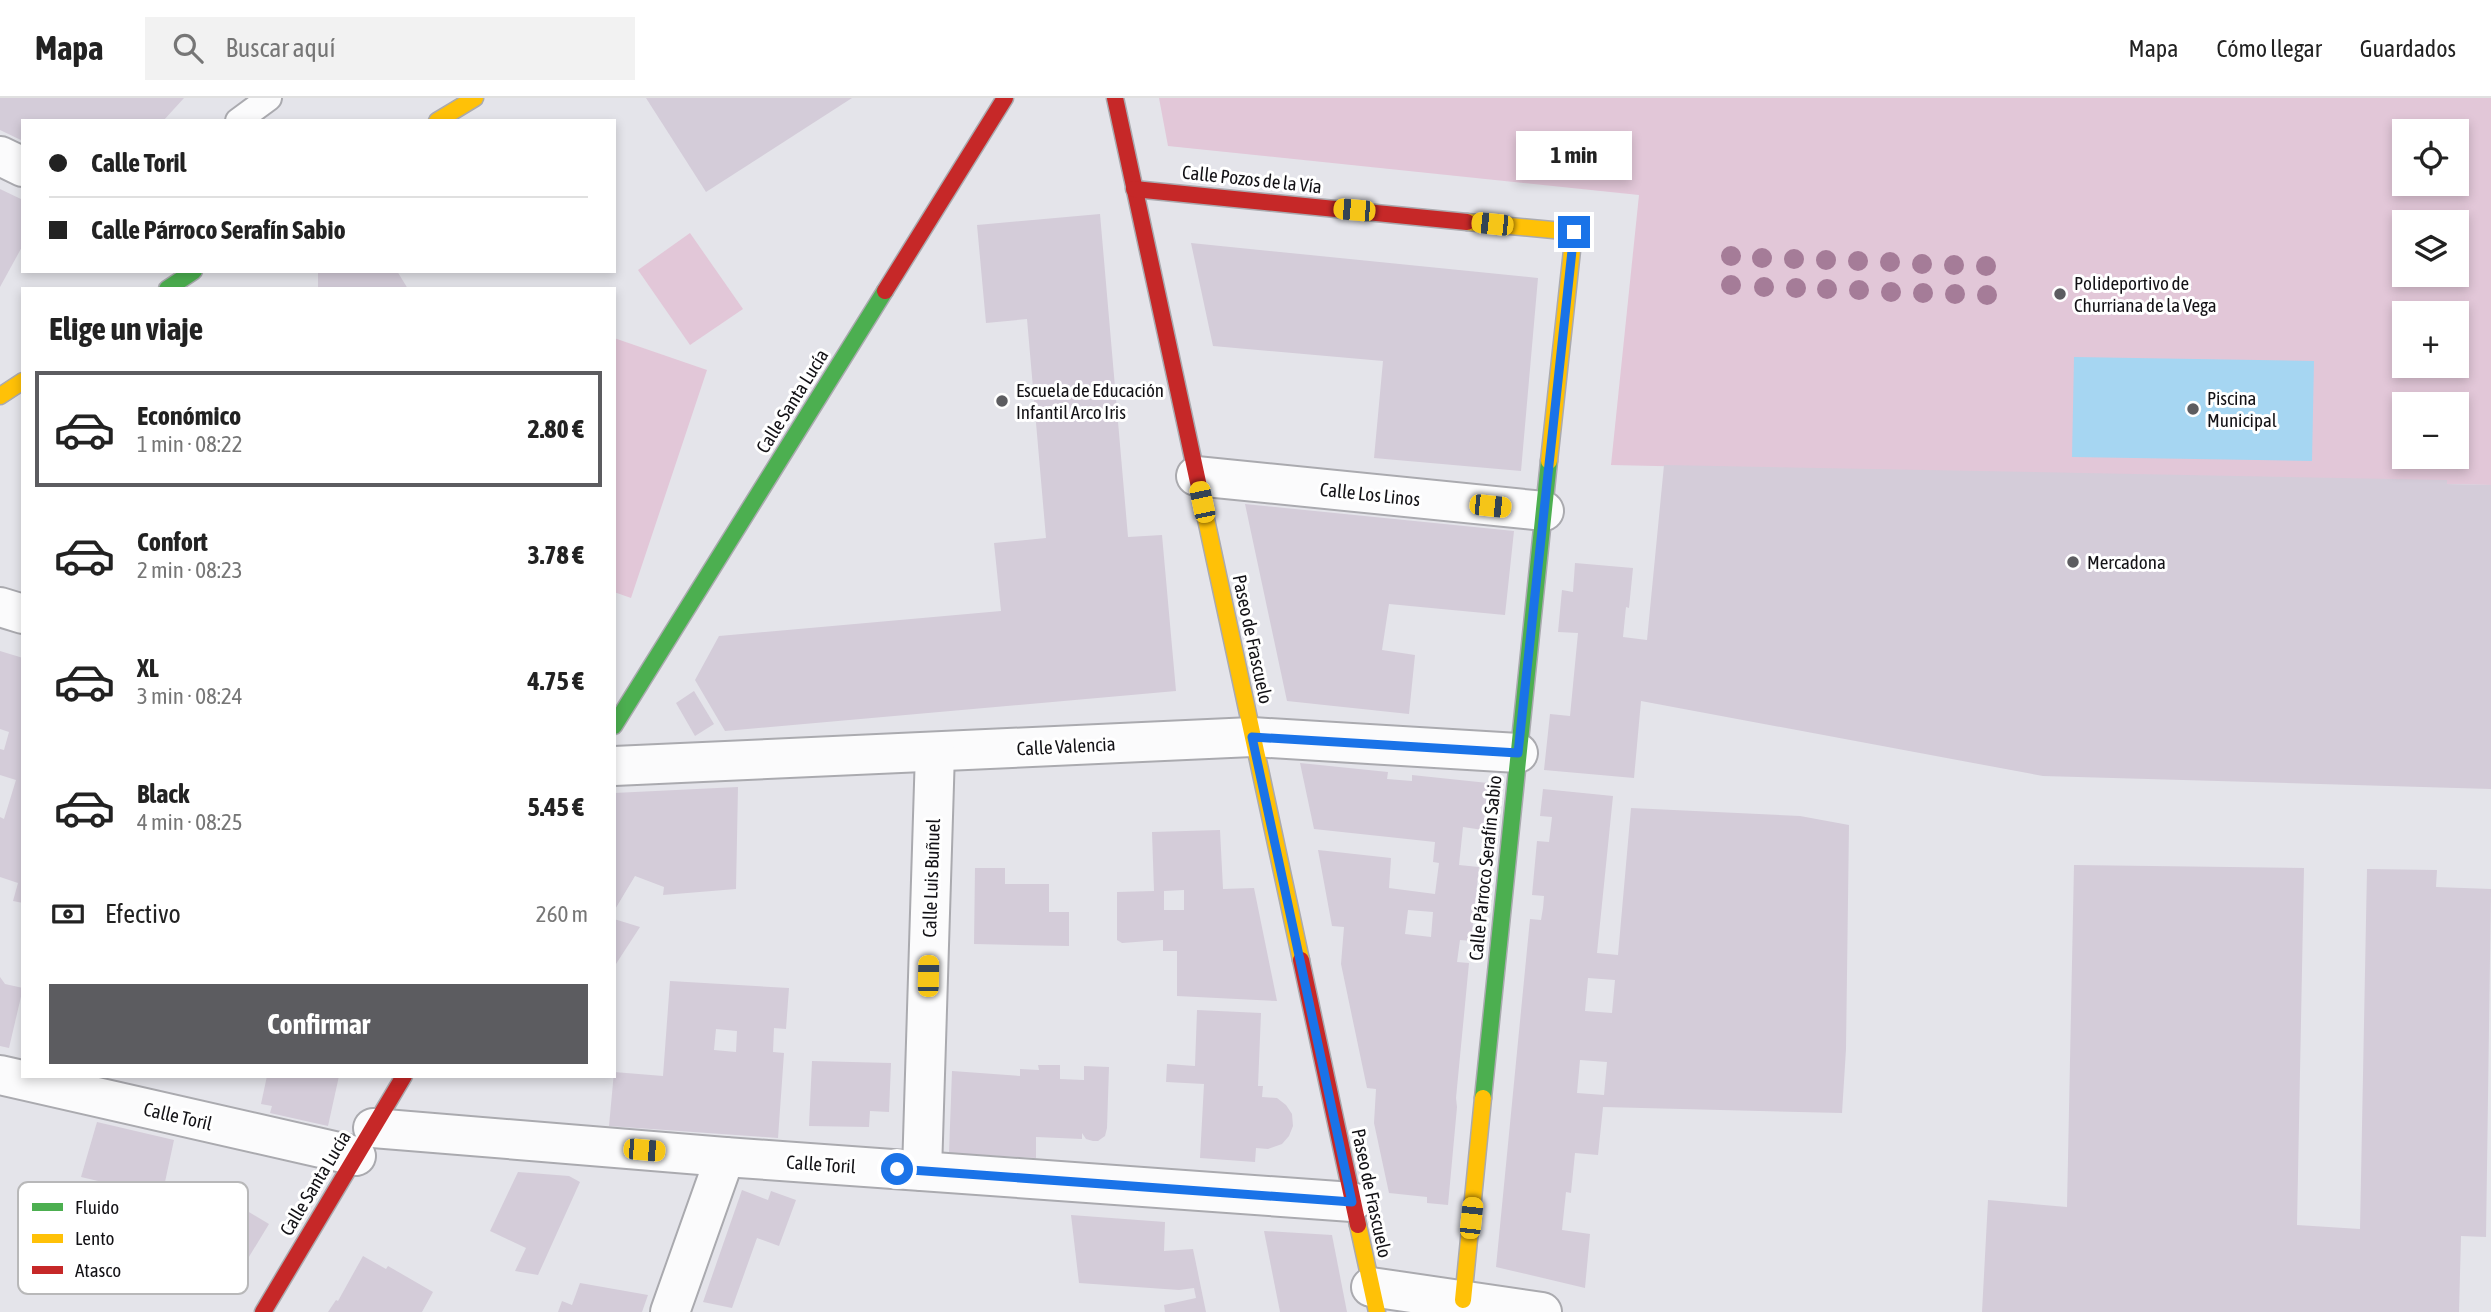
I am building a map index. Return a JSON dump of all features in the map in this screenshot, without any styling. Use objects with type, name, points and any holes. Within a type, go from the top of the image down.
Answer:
[{"type":"street","points":[[441,119],[475,98]]},
{"type":"street","name":"Calle Santa Lucía","points":[[616,723],[1005,98]]},
{"type":"street","name":"Paseo de Frascuelo","points":[[1115,98],[1374,1299]]},
{"type":"street","points":[[0,156],[21,166]]},
{"type":"street","name":"Calle Pozos de la Vía","points":[[1134,189],[1574,232]]},
{"type":"street","name":"Calle Párroco Serafín Sabio","points":[[1463,1300],[1574,232]]},
{"type":"street","points":[[170,287],[191,273]]},
{"type":"street","points":[[0,396],[21,383]]},
{"type":"street","name":"Calle Los Linos","points":[[1196,476],[1544,511]]},
{"type":"street","points":[[0,607],[21,613]]},
{"type":"street","name":"Calle Valencia","points":[[616,766],[1252,737],[1518,753]]},
{"type":"street","name":"Calle Luis Buñuel","points":[[922,1171],[935,752]]},
{"type":"street","name":"Calle Toril","points":[[0,1075],[365,1142],[725,1157],[1352,1202]]},
{"type":"street","name":"Calle Santa Lucía","points":[[263,1312],[403,1078]]},
{"type":"street","points":[[670,1312],[725,1157]]},
{"type":"street","points":[[1374,1299],[1463,1300],[1542,1312]]},
{"type":"lane","points":[[241,119],[269,98]]},
{"type":"shaded area","name":"Polideportivo de Churriana de la Vega","points":[[1159,98],[2491,98],[2491,485],[1611,465],[1639,195],[1168,146]]},
{"type":"shaded area","points":[[690,233],[743,309],[690,345],[638,270]]},
{"type":"shaded area","points":[[616,339],[707,370],[631,598],[616,593]]},
{"type":"water","name":"Piscina Municipal","points":[[2074,357],[2314,361],[2312,461],[2072,457]]},
{"type":"building","points":[[0,98],[184,98],[165,119],[21,119],[21,140],[0,130]]},
{"type":"building","points":[[646,98],[852,98],[706,192]]},
{"type":"building","points":[[0,189],[21,199],[21,249],[0,287]]},
{"type":"building","points":[[1100,214],[1128,537],[1162,535],[1176,691],[725,731],[695,680],[719,636],[1001,611],[994,543],[1046,538],[1027,319],[986,323],[977,225]]},
{"type":"building","points":[[1191,243],[1538,278],[1521,471],[1374,458],[1383,361],[1213,346]]},
{"type":"building","points":[[318,273],[398,273],[407,287],[318,287]]},
{"type":"building","name":"Mercadona","points":[[1664,465],[2447,480],[2447,484],[2491,485],[2491,789],[2043,776],[1641,701],[1634,778],[1544,770],[1550,714],[1570,716],[1578,633],[1558,632],[1562,590],[1573,592],[1575,563],[1633,568],[1623,637],[1647,640]]},
{"type":"building","points":[[1245,504],[1514,531],[1505,615],[1389,604],[1382,650],[1415,655],[1409,714],[1287,701]]},
{"type":"building","points":[[0,651],[21,657],[21,903],[13,901],[18,883],[0,877],[0,817],[4,819],[16,780],[0,775],[0,749],[4,750],[9,732],[0,729]]},
{"type":"building","points":[[694,691],[714,724],[695,736],[676,703]]},
{"type":"building","points":[[1300,763],[1388,772],[1387,779],[1412,781],[1412,775],[1488,783],[1483,830],[1463,827],[1459,865],[1479,867],[1471,941],[1460,940],[1457,962],[1469,963],[1448,1205],[1427,1203],[1427,1197],[1389,1193],[1374,1123],[1376,1089],[1367,1088],[1341,964],[1344,927],[1332,926],[1318,850],[1391,858],[1389,888],[1435,894],[1439,863],[1433,862],[1435,842],[1314,829]],"holes":[[[1408,910],[1433,912],[1431,937],[1405,934]]]},
{"type":"building","points":[[738,787],[736,889],[663,895],[664,887],[635,876],[616,908],[616,793]]},
{"type":"building","points":[[1543,789],[1613,796],[1597,953],[1618,955],[1631,808],[1800,816],[1849,825],[1846,1049],[1842,1113],[1603,1107],[1598,1155],[1575,1153],[1571,1193],[1566,1192],[1562,1230],[1590,1234],[1585,1288],[1496,1267],[1530,919],[1541,920],[1543,908],[1544,896],[1532,895],[1537,841],[1549,842],[1552,817],[1540,816]],"holes":[[[1588,978],[1615,980],[1612,1013],[1585,1011]],[[1580,1060],[1607,1062],[1604,1095],[1577,1093]]]},
{"type":"building","points":[[1220,830],[1223,889],[1254,888],[1277,1001],[1177,996],[1177,951],[1163,951],[1163,940],[1122,943],[1117,940],[1117,892],[1154,891],[1152,832]],"holes":[[[1184,890],[1184,910],[1164,910],[1164,891]]]},
{"type":"building","points":[[2074,865],[2304,868],[2297,1225],[2360,1229],[2367,869],[2437,870],[2436,887],[2491,889],[2486,1237],[2461,1236],[2459,1312],[1982,1312],[1988,1200],[2067,1207]]},
{"type":"building","points":[[975,868],[1005,868],[1005,884],[1049,884],[1049,912],[1069,912],[1069,946],[974,944]]},
{"type":"building","points":[[616,920],[640,927],[616,964]]},
{"type":"building","points":[[0,977],[5,984],[21,988],[21,997],[9,1048],[0,1046]]},
{"type":"building","points":[[670,981],[789,988],[786,1029],[774,1028],[773,1052],[784,1053],[778,1138],[609,1126],[616,1072],[663,1076]],"holes":[[[716,1029],[737,1031],[736,1052],[714,1050]]]},
{"type":"building","points":[[1197,1010],[1261,1013],[1258,1086],[1263,1086],[1262,1097],[1277,1098],[1286,1105],[1292,1114],[1293,1126],[1282,1144],[1268,1149],[1256,1148],[1255,1162],[1200,1158],[1204,1084],[1166,1082],[1167,1064],[1195,1066]]},
{"type":"building","points":[[812,1061],[891,1063],[889,1112],[870,1111],[869,1127],[809,1126]]},
{"type":"building","points":[[1038,1065],[1060,1065],[1060,1079],[1084,1080],[1084,1066],[1109,1067],[1105,1136],[1098,1141],[1086,1139],[1082,1133],[1082,1139],[1036,1137],[1036,1158],[949,1153],[952,1071],[1020,1076],[1020,1069],[1039,1070]]},
{"type":"building","points":[[267,1078],[339,1078],[328,1126],[270,1113],[272,1106],[261,1104]]},
{"type":"building","points":[[97,1122],[174,1140],[165,1182],[102,1182],[81,1177]]},
{"type":"building","points":[[518,1172],[569,1176],[580,1182],[538,1275],[515,1271],[526,1248],[490,1231]]},
{"type":"building","points":[[742,1190],[768,1200],[771,1191],[796,1200],[779,1246],[757,1238],[732,1308],[703,1302]]},
{"type":"building","points":[[248,1211],[269,1224],[248,1258]]},
{"type":"building","points":[[1071,1215],[1165,1222],[1164,1251],[1193,1249],[1206,1312],[1165,1312],[1164,1305],[1196,1298],[1194,1288],[1179,1290],[1079,1283]]},
{"type":"building","points":[[1264,1231],[1332,1235],[1347,1312],[1280,1312]]},
{"type":"building","points":[[363,1256],[386,1269],[388,1266],[433,1292],[422,1312],[328,1312],[336,1300],[338,1301]]},
{"type":"building","points":[[580,1283],[648,1295],[642,1312],[558,1312],[562,1301],[572,1305]]},
{"type":"traffic: fast","points":[[170,287],[191,273]]},
{"type":"traffic: fast","points":[[616,723],[885,291]]},
{"type":"traffic: fast","points":[[1483,1098],[1549,461]]},
{"type":"traffic: slow","points":[[440,119],[475,98]]},
{"type":"traffic: slow","points":[[1467,222],[1574,232],[1549,461]]},
{"type":"traffic: slow","points":[[0,396],[21,382]]},
{"type":"traffic: slow","points":[[1201,496],[1301,960]]},
{"type":"traffic: slow","points":[[1463,1300],[1483,1098]]},
{"type":"traffic: slow","points":[[1358,1225],[1377,1312]]},
{"type":"traffic: jam","points":[[885,291],[1005,98]]},
{"type":"traffic: jam","points":[[1115,98],[1201,496]]},
{"type":"traffic: jam","points":[[1134,189],[1467,222]]},
{"type":"traffic: jam","points":[[1301,960],[1358,1225]]},
{"type":"traffic: jam","points":[[263,1312],[403,1078]]},
{"type":"place","name":"Polideportivo de Churriana de la Vega","points":[[2060,294]]},
{"type":"place","name":"Escuela de Educación Infantil Arco Iris","points":[[1002,401]]},
{"type":"place","name":"Piscina Municipal","points":[[2193,409]]},
{"type":"place","name":"Mercadona","points":[[2073,562]]},
{"type":"route","points":[[897,1169],[1352,1202],[1252,737],[1518,753],[1574,232]]}]
